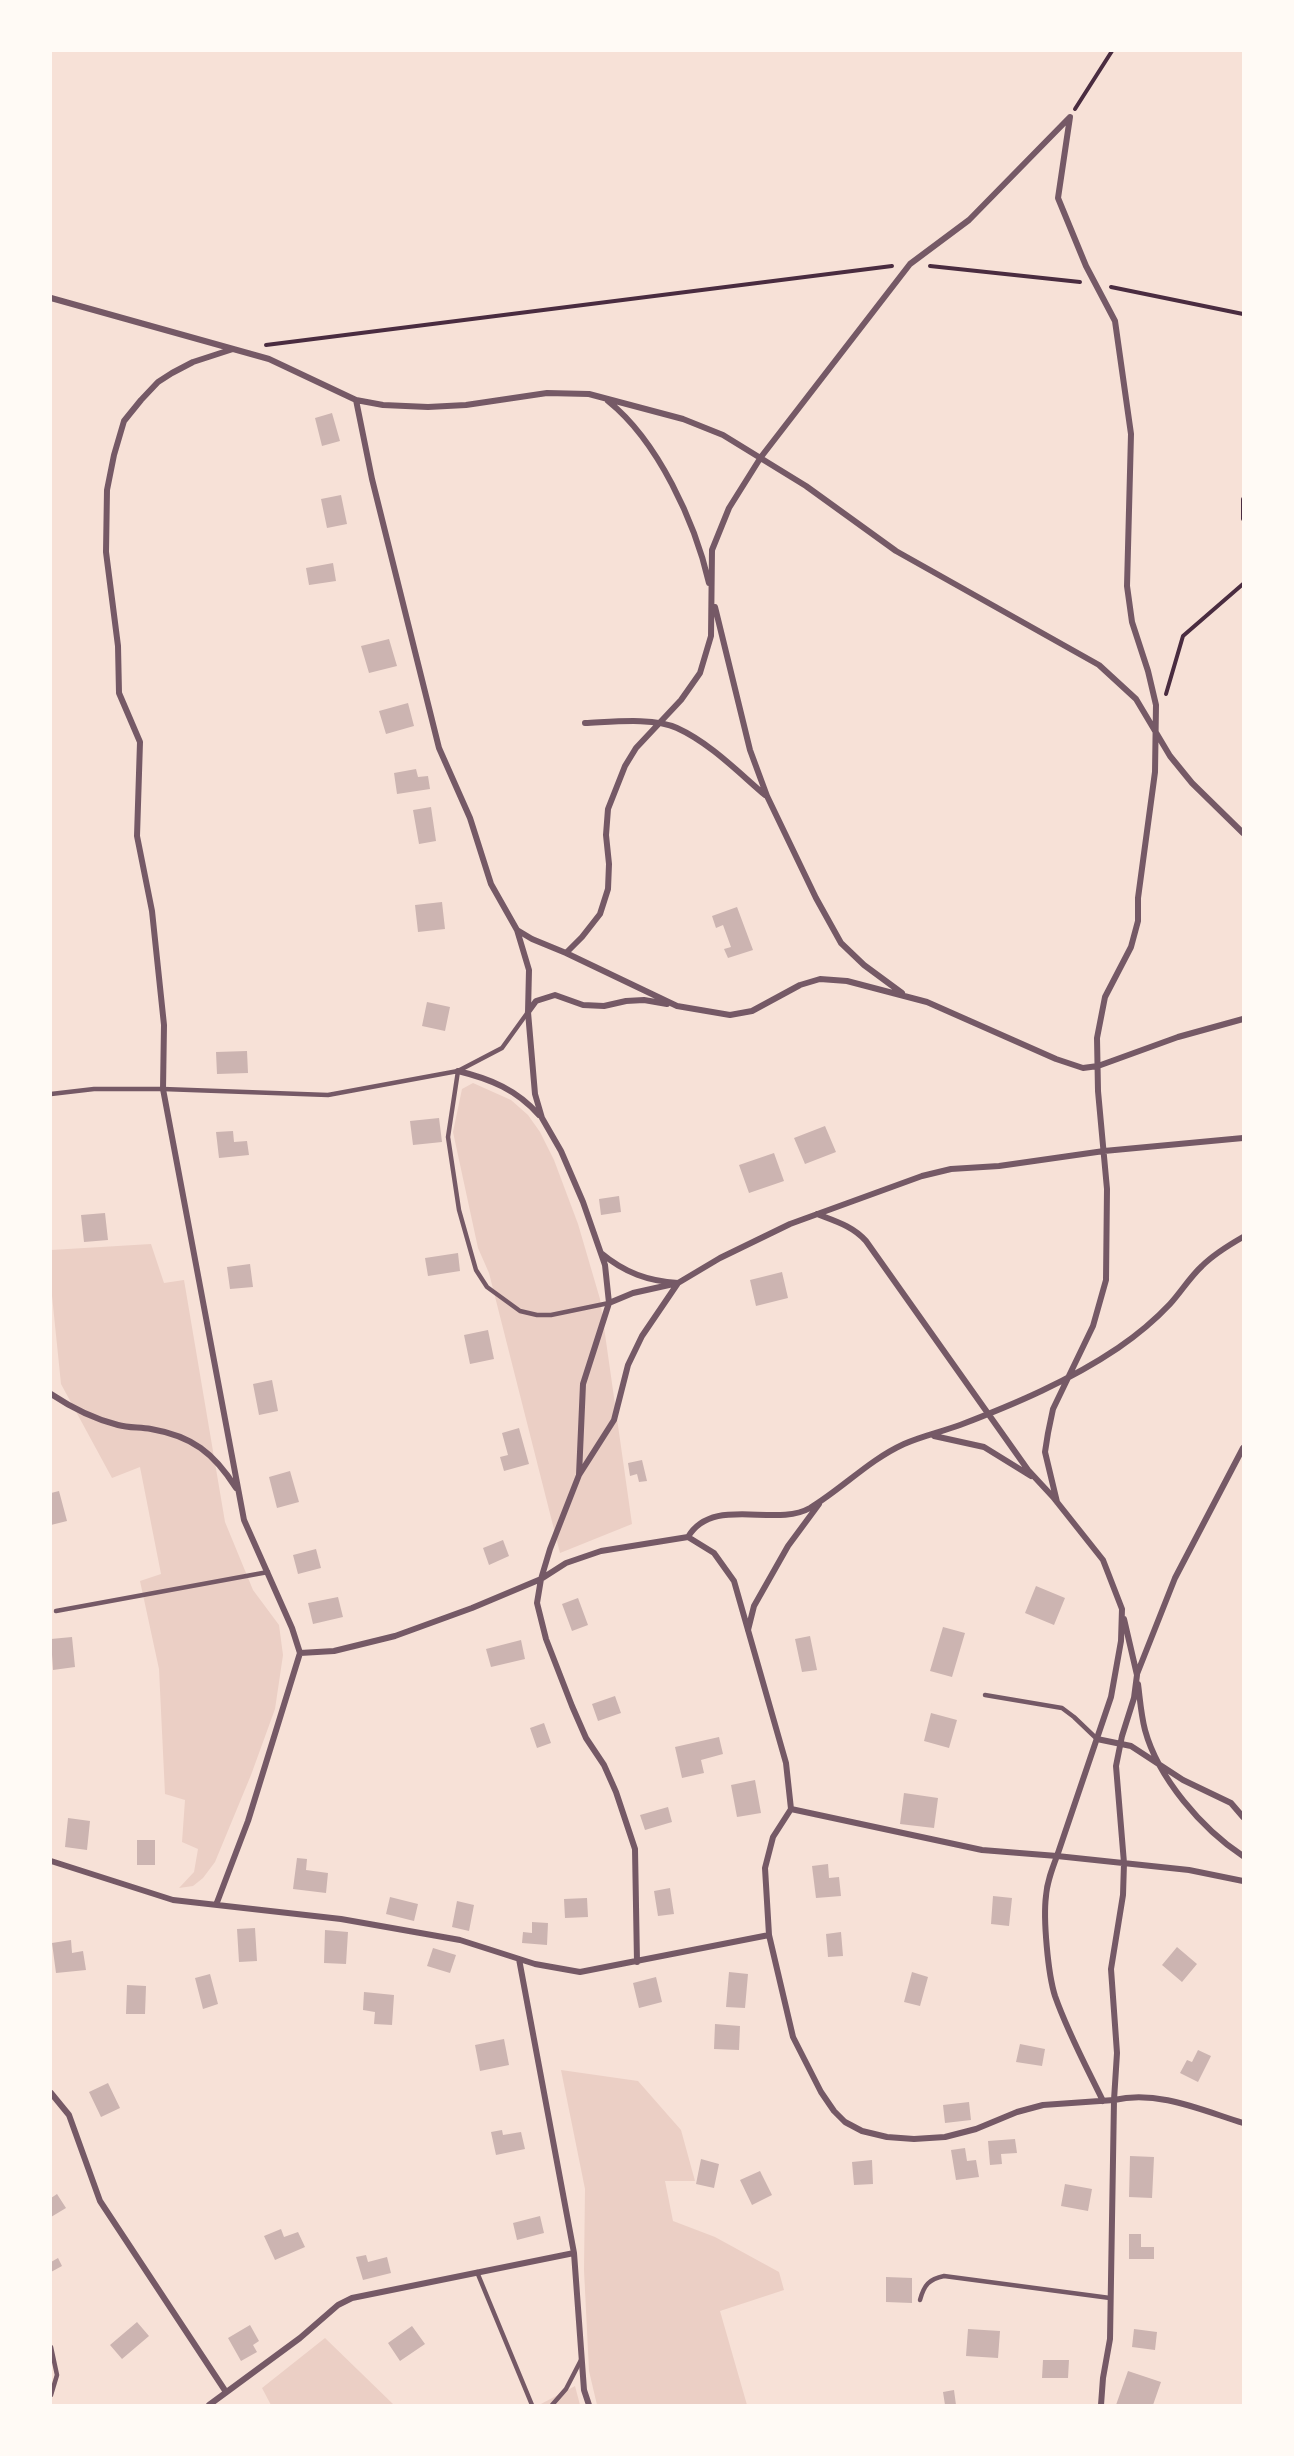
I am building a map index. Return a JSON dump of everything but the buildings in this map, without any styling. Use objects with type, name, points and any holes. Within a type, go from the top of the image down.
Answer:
[{"type":"street","points":[[566,953],[600,914],[608,889],[609,864],[606,835],[608,809],[616,785],[636,748],[681,700],[700,673],[711,636],[712,550],[729,508],[761,457],[910,264],[969,220],[1070,117]]},
{"type":"street","points":[[1057,1502],[1045,1452],[1053,1409],[1093,1326],[1106,1280],[1107,1189],[1097,1038],[1105,997],[1131,947],[1138,921],[1138,898],[1155,772],[1156,705],[1132,622],[1127,586],[1131,434],[1115,321],[1095,284],[1058,198],[1070,117]]},
{"type":"street","points":[[51,298],[269,359],[356,400],[383,405],[428,407],[466,405],[547,393],[589,394],[683,419],[723,435],[806,486],[896,551],[1099,665],[1136,699],[1170,756],[1192,783],[1243,833]]},
{"type":"street","points":[[216,1905],[248,1821],[300,1653],[292,1628],[244,1520],[163,1089],[164,1025],[152,911],[137,836],[140,742],[118,693],[118,646],[106,552],[107,490],[124,421],[158,382],[193,362],[233,349]]},
{"type":"street","points":[[605,398],[617,408],[641,436],[676,492],[702,552],[750,750],[767,796],[816,898],[841,942],[864,966],[910,998]]},
{"type":"street","points":[[356,400],[372,479],[439,748],[470,818],[491,884],[517,930],[529,970],[528,1012],[535,1094],[542,1118],[575,1182],[604,1265],[609,1303],[583,1384],[579,1475]]},
{"type":"street","points":[[585,723],[625,721],[676,727],[767,796]]},
{"type":"street","points":[[517,930],[677,1006]]},
{"type":"street","points":[[528,1012],[536,1001],[555,995],[583,1005],[604,1006],[644,1000],[730,1015],[752,1011],[800,985],[820,979],[847,981],[927,1002],[1056,1059],[1083,1068],[1098,1066],[1178,1037],[1243,1019]]},
{"type":"street","points":[[458,1071],[483,1077],[500,1085],[516,1094],[542,1118]]},
{"type":"street","points":[[609,1303],[633,1293],[678,1283],[720,1258],[790,1224],[922,1176],[951,1169],[999,1166],[1104,1150],[1243,1138]]},
{"type":"street","points":[[817,1214],[858,1232],[988,1414],[1102,1560],[1122,1609],[1137,1675],[1145,1731],[1172,1786],[1206,1828],[1243,1856]]},
{"type":"street","points":[[688,1537],[694,1528],[711,1518],[755,1513],[780,1514],[807,1509],[872,1463],[925,1436],[1033,1396],[1070,1376],[1117,1349],[1139,1333],[1170,1304],[1202,1266],[1227,1246],[1243,1237]]},
{"type":"street","points":[[600,1253],[614,1265],[638,1277],[654,1282],[678,1283]]},
{"type":"street","points":[[637,1962],[635,1849],[616,1792],[604,1765],[586,1738],[546,1639],[537,1603],[550,1549],[579,1475],[614,1420],[628,1365],[642,1336],[678,1283]]},
{"type":"street","points":[[51,1394],[66,1404],[97,1418],[121,1426],[170,1433],[189,1442],[207,1452],[222,1465],[239,1492]]},
{"type":"street","points":[[925,1436],[950,1438],[984,1447],[1039,1481]]},
{"type":"street","points":[[1101,2405],[1110,2339],[1114,2100],[1117,2053],[1111,1969],[1123,1895],[1124,1863],[1116,1766],[1134,1698],[1137,1675],[1175,1578],[1243,1448]]},
{"type":"street","points":[[748,1630],[754,1606],[788,1546],[821,1500]]},
{"type":"street","points":[[300,1653],[334,1651],[395,1636],[471,1608],[541,1579],[566,1563],[601,1551],[688,1537],[714,1552],[734,1581],[786,1763],[791,1809],[773,1838],[765,1868],[769,1935],[793,2037],[808,2071],[834,2111],[845,2122],[862,2131],[896,2138],[945,2137],[976,2129],[1017,2112],[1043,2105],[1114,2100],[1132,2096],[1168,2099],[1243,2123]]},
{"type":"street","points":[[1103,2101],[1072,2040],[1054,1994],[1046,1897],[1049,1879],[1111,1697],[1121,1641],[1122,1609]]},
{"type":"street","points":[[1097,1739],[1131,1746],[1183,1780],[1231,1803],[1243,1817]]},
{"type":"street","points":[[791,1809],[982,1850],[1189,1870],[1243,1881]]},
{"type":"street","points":[[51,1861],[174,1900],[374,1924],[460,1940],[535,1964],[580,1972],[769,1935]]},
{"type":"street","points":[[519,1959],[574,2253],[584,2390],[589,2405]]},
{"type":"street","points":[[51,2093],[69,2115],[100,2201],[226,2392]]},
{"type":"street","points":[[209,2405],[300,2338],[338,2305],[352,2298],[574,2253]]},
{"type":"lane","points":[[51,1094],[94,1089],[163,1089],[328,1095],[458,1071],[502,1048],[528,1012]]},
{"type":"lane","points":[[458,1071],[447,1137],[459,1210],[476,1270],[487,1287],[520,1311],[537,1315],[551,1315],[609,1303]]},
{"type":"lane","points":[[56,1611],[268,1572]]},
{"type":"lane","points":[[986,1695],[1062,1708],[1097,1739]]},
{"type":"lane","points":[[477,2272],[532,2405]]},
{"type":"lane","points":[[920,2300],[927,2284],[934,2278],[944,2276],[1110,2298]]},
{"type":"lane","points":[[51,2347],[57,2375],[51,2395]]},
{"type":"lane","points":[[552,2405],[566,2389],[582,2358]]},
{"type":"path","points":[[1070,117],[1112,51]]},
{"type":"path","points":[[257,346],[910,264],[1095,284],[1243,314]]},
{"type":"path","points":[[1243,499],[1243,519]]},
{"type":"path","points":[[1165,698],[1183,636],[1243,584]]},
{"type":"shaded area","points":[[473,1083],[511,1100],[528,1115],[540,1132],[554,1160],[578,1224],[600,1299],[632,1524],[560,1553],[489,1273],[478,1248],[453,1132],[462,1089]]},
{"type":"shaded area","points":[[151,1244],[164,1283],[184,1280],[225,1522],[253,1590],[279,1625],[283,1655],[275,1709],[215,1862],[203,1878],[193,1886],[179,1888],[194,1872],[198,1849],[182,1842],[185,1800],[165,1794],[159,1669],[140,1581],[161,1574],[140,1467],[112,1478],[61,1384],[51,1286],[51,1250]]},
{"type":"shaded area","points":[[561,2070],[638,2081],[681,2130],[695,2181],[665,2181],[673,2221],[715,2237],[779,2272],[784,2290],[720,2311],[747,2405],[597,2405],[589,2371],[584,2270],[585,2189]]},
{"type":"shaded area","points":[[325,2338],[394,2405],[271,2405],[262,2388]]},
{"type":"shaded area","points":[[575,2386],[580,2405],[539,2405]]}]
